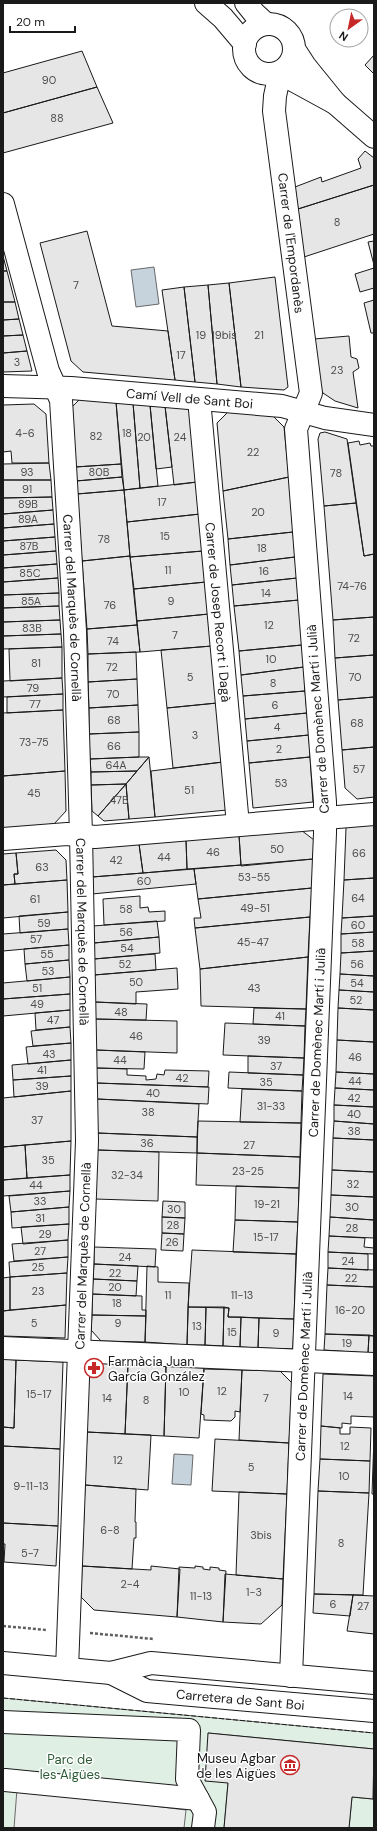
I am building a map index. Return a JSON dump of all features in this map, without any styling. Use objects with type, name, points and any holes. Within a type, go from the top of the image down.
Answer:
[{"type":"street","points":[[206,3],[223,18],[253,31],[274,25],[287,32],[292,38],[294,49],[305,66],[335,103],[374,137]]},
{"type":"street","points":[[228,3],[253,31]]},
{"type":"street","points":[[246,3],[254,13],[253,31],[244,52],[246,60],[251,67],[258,72],[266,74],[280,73],[335,103]]},
{"type":"street","points":[[280,73],[289,65],[294,49]]},
{"type":"street","name":"Carrer de l'Empordanès","points":[[280,73],[275,96],[274,111],[311,393],[303,412]]},
{"type":"street","name":"Carrer del Marquès de Cornellà","points":[[3,204],[48,371],[61,400],[75,631],[87,1141],[67,1669]]},
{"type":"street","name":"Camí Vell de Sant Boi","points":[[3,386],[55,387],[282,406],[325,418],[374,426]]},
{"type":"street","name":"Carrer de Josep Recort i Dagà","points":[[198,399],[238,825]]},
{"type":"street","name":"Carrer de Domènec Martí i Julià","points":[[291,1676],[325,818],[296,429],[303,412]]},
{"type":"street","points":[[3,839],[67,834],[95,837],[374,814]]},
{"type":"street","points":[[3,1348],[374,1364]]},
{"type":"street","name":"Carretera de Sant Boi","points":[[3,1663],[111,1673],[151,1663],[374,1683]]},
{"type":"street","name":"Carretera de Sant Boi","points":[[111,1673],[147,1690],[374,1711]]},
{"type":"street","points":[[3,1722],[189,1730],[187,1778],[204,1812],[203,1828]]},
{"type":"street","points":[[5,1780],[198,1799]]},
{"type":"green space","name":"Parc de les Aigües","points":[[3,1698],[374,1733],[374,1749],[208,1733],[228,1783],[224,1828],[3,1828]]},
{"type":"green space","points":[[374,1791],[374,1828],[349,1828],[352,1797],[373,1799]]},
{"type":"shaded area","points":[[154,267],[159,304],[136,307],[131,270]]},
{"type":"shaded area","points":[[174,1454],[193,1455],[191,1485],[172,1484]]},
{"type":"shaded area","points":[[17,1789],[186,1810],[184,1828],[14,1828]]},
{"type":"building","points":[[82,51],[97,87],[3,113],[3,73]]},
{"type":"building","points":[[374,55],[374,74],[365,65]]},
{"type":"building","points":[[97,87],[113,123],[3,153],[3,113]]},
{"type":"building","points":[[365,151],[374,158],[374,185],[298,209],[295,187],[321,177],[322,182],[361,168],[358,159]]},
{"type":"building","points":[[374,185],[374,234],[304,257],[298,209]]},
{"type":"building","points":[[87,231],[112,326],[168,331],[175,380],[83,372],[71,361],[40,243]]},
{"type":"building","points":[[374,241],[374,265],[368,242]]},
{"type":"building","points":[[3,256],[7,271],[3,271]]},
{"type":"building","points":[[374,268],[374,288],[360,292],[355,274]]},
{"type":"building","points":[[3,271],[7,271],[15,302],[3,302]]},
{"type":"building","points":[[275,277],[288,387],[284,390],[241,387],[229,283]]},
{"type":"building","points":[[229,283],[241,387],[217,384],[208,285]]},
{"type":"building","points":[[208,285],[217,384],[195,382],[184,287]]},
{"type":"building","points":[[184,287],[195,382],[175,380],[162,290]]},
{"type":"building","points":[[374,300],[374,333],[371,333],[364,303]]},
{"type":"building","points":[[3,302],[15,302],[19,319],[3,320]]},
{"type":"building","points":[[19,319],[23,335],[3,336],[3,320]]},
{"type":"building","points":[[23,335],[27,351],[3,353],[3,336]]},
{"type":"building","points":[[349,336],[351,357],[357,359],[359,368],[353,372],[358,408],[335,401],[321,390],[314,339]]},
{"type":"building","points":[[27,351],[32,371],[3,372],[3,353]]},
{"type":"building","points":[[80,399],[116,402],[121,464],[75,467],[71,408]]},
{"type":"building","points":[[116,402],[133,403],[140,488],[124,490]]},
{"type":"building","points":[[133,403],[150,405],[158,486],[140,488]]},
{"type":"building","points":[[34,404],[46,414],[49,463],[12,463],[11,451],[3,452],[3,405]]},
{"type":"building","points":[[150,405],[165,406],[172,467],[156,469]]},
{"type":"building","points":[[165,406],[189,408],[197,482],[174,485]]},
{"type":"building","points":[[229,411],[272,415],[284,427],[289,477],[223,491],[217,423]]},
{"type":"building","points":[[325,432],[347,439],[356,503],[324,506],[318,439],[320,433]]},
{"type":"building","points":[[359,441],[360,445],[370,443],[371,446],[374,446],[374,554],[364,556],[348,443]]},
{"type":"building","points":[[49,463],[51,480],[3,480],[3,464]]},
{"type":"building","points":[[121,464],[122,477],[76,481],[75,467]]},
{"type":"building","points":[[122,477],[124,490],[77,494],[76,481]]},
{"type":"building","points":[[289,477],[293,532],[228,539],[223,491]]},
{"type":"building","points":[[3,480],[51,480],[52,497],[3,498]]},
{"type":"building","points":[[197,482],[200,514],[127,522],[124,490]]},
{"type":"building","points":[[124,490],[130,556],[82,561],[77,494]]},
{"type":"building","points":[[52,497],[53,510],[3,514],[3,498]]},
{"type":"building","points":[[356,503],[364,556],[374,554],[374,617],[333,620],[324,506]]},
{"type":"building","points":[[53,510],[54,524],[3,528],[3,514]]},
{"type":"building","points":[[200,514],[203,551],[130,557],[127,522]]},
{"type":"building","points":[[54,524],[55,537],[3,541],[3,528]]},
{"type":"building","points":[[293,532],[295,557],[230,565],[228,539]]},
{"type":"building","points":[[55,537],[56,551],[3,555],[3,541]]},
{"type":"building","points":[[56,551],[57,564],[3,568],[3,555]]},
{"type":"building","points":[[203,551],[206,582],[134,589],[130,557]]},
{"type":"building","points":[[130,556],[137,625],[87,629],[82,561]]},
{"type":"building","points":[[295,557],[297,578],[232,585],[230,565]]},
{"type":"building","points":[[57,564],[58,578],[3,582],[3,568]]},
{"type":"building","points":[[58,578],[59,593],[3,595],[3,582]]},
{"type":"building","points":[[297,578],[299,600],[234,606],[232,585]]},
{"type":"building","points":[[206,582],[209,614],[137,621],[134,589]]},
{"type":"building","points":[[59,593],[59,606],[3,608],[3,595]]},
{"type":"building","points":[[299,600],[302,645],[239,651],[234,606]]},
{"type":"building","points":[[59,606],[60,620],[3,622],[3,608]]},
{"type":"building","points":[[209,614],[212,646],[140,652],[137,621]]},
{"type":"building","points":[[374,617],[374,655],[335,658],[333,620]]},
{"type":"building","points":[[60,620],[61,634],[3,636],[3,622]]},
{"type":"building","points":[[137,625],[140,652],[88,654],[87,629]]},
{"type":"building","points":[[61,634],[62,647],[3,649],[3,636]]},
{"type":"building","points":[[302,645],[304,667],[241,675],[239,651]]},
{"type":"building","points":[[212,646],[217,703],[167,708],[161,650]]},
{"type":"building","points":[[62,647],[62,678],[10,681],[9,649]]},
{"type":"building","points":[[136,652],[137,679],[88,682],[88,654]]},
{"type":"building","points":[[374,655],[374,697],[338,700],[335,658]]},
{"type":"building","points":[[304,667],[305,691],[243,696],[241,675]]},
{"type":"building","points":[[62,678],[63,694],[3,697],[3,681]]},
{"type":"building","points":[[137,679],[138,705],[89,708],[88,682]]},
{"type":"building","points":[[305,691],[307,713],[245,719],[243,696]]},
{"type":"building","points":[[63,694],[63,710],[7,713],[7,697]]},
{"type":"building","points":[[374,697],[374,747],[342,750],[338,700]]},
{"type":"building","points":[[217,703],[223,762],[173,768],[167,708]]},
{"type":"building","points":[[138,705],[139,732],[89,734],[89,708]]},
{"type":"building","points":[[63,710],[65,771],[3,776],[3,713]]},
{"type":"building","points":[[307,713],[309,735],[247,741],[245,719]]},
{"type":"building","points":[[139,732],[139,757],[90,759],[89,734]]},
{"type":"building","points":[[309,735],[310,757],[249,763],[247,741]]},
{"type":"building","points":[[374,747],[374,797],[357,799],[345,788],[342,750]]},
{"type":"building","points":[[149,757],[137,771],[91,772],[90,759]]},
{"type":"building","points":[[149,757],[155,817],[129,819],[126,784]]},
{"type":"building","points":[[310,757],[313,802],[253,808],[249,763]]},
{"type":"building","points":[[223,762],[227,810],[155,817],[151,771]]},
{"type":"building","points":[[65,771],[66,811],[54,824],[3,829],[3,776]]},
{"type":"building","points":[[137,771],[126,784],[91,785],[91,772]]},
{"type":"building","points":[[126,784],[129,819],[104,821],[98,816]]},
{"type":"building","points":[[126,784],[98,816],[92,811],[91,785]]},
{"type":"building","points":[[374,823],[374,878],[344,880],[346,828],[349,825]]},
{"type":"building","points":[[301,830],[314,840],[313,859],[241,866],[239,835]]},
{"type":"building","points":[[239,835],[241,865],[187,869],[186,840]]},
{"type":"building","points":[[186,840],[187,869],[143,873],[139,844]]},
{"type":"building","points":[[139,844],[143,873],[92,877],[91,848]]},
{"type":"building","points":[[56,850],[66,860],[67,880],[15,884],[14,874],[18,874],[16,853]]},
{"type":"building","points":[[16,853],[18,874],[14,874],[15,884],[3,885],[3,854]]},
{"type":"building","points":[[313,859],[312,888],[198,899],[194,869]]},
{"type":"building","points":[[194,869],[196,884],[92,894],[92,877]]},
{"type":"building","points":[[374,878],[374,916],[342,918],[344,880]]},
{"type":"building","points":[[67,880],[68,912],[3,918],[3,885]]},
{"type":"building","points":[[312,888],[310,917],[195,928],[194,918],[201,918],[198,899]]},
{"type":"building","points":[[140,896],[140,908],[148,907],[149,912],[165,911],[165,921],[104,925],[103,899]]},
{"type":"building","points":[[68,912],[68,929],[20,933],[19,916]]},
{"type":"building","points":[[374,916],[374,932],[341,934],[342,918]]},
{"type":"building","points":[[310,917],[308,957],[200,969],[195,928]]},
{"type":"building","points":[[157,921],[159,937],[94,943],[93,926]]},
{"type":"building","points":[[68,929],[69,945],[3,951],[3,934]]},
{"type":"building","points":[[374,932],[374,951],[341,953],[341,934]]},
{"type":"building","points":[[159,937],[160,953],[94,959],[94,943]]},
{"type":"building","points":[[69,945],[69,960],[25,964],[24,949]]},
{"type":"building","points":[[374,951],[374,976],[340,974],[341,953]]},
{"type":"building","points":[[155,954],[156,970],[94,975],[94,959]]},
{"type":"building","points":[[308,957],[306,1009],[201,1006],[200,969]]},
{"type":"building","points":[[69,960],[70,977],[27,981],[25,964]]},
{"type":"building","points":[[177,968],[178,989],[136,992],[136,1004],[95,1002],[94,975]]},
{"type":"building","points":[[340,974],[374,976],[374,992],[339,990]]},
{"type":"building","points":[[70,977],[70,994],[3,999],[3,983]]},
{"type":"building","points":[[339,990],[374,992],[374,1010],[338,1008]]},
{"type":"building","points":[[70,994],[70,1010],[3,1016],[3,999]]},
{"type":"building","points":[[95,1002],[147,1004],[146,1020],[95,1019]]},
{"type":"building","points":[[254,1008],[306,1009],[305,1026],[253,1024]]},
{"type":"building","points":[[338,1008],[374,1010],[374,1042],[337,1040]]},
{"type":"building","points":[[70,1010],[70,1027],[36,1030],[35,1013]]},
{"type":"building","points":[[95,1019],[177,1021],[177,1053],[96,1050]]},
{"type":"building","points":[[225,1023],[305,1026],[304,1058],[223,1055]]},
{"type":"building","points":[[70,1027],[71,1043],[33,1046],[31,1031]]},
{"type":"building","points":[[337,1040],[374,1042],[374,1074],[336,1072]]},
{"type":"building","points":[[71,1043],[71,1060],[28,1064],[26,1047]]},
{"type":"building","points":[[96,1050],[145,1052],[144,1069],[96,1068]]},
{"type":"building","points":[[248,1056],[304,1058],[303,1075],[248,1073]]},
{"type":"building","points":[[71,1060],[71,1076],[13,1080],[12,1065]]},
{"type":"building","points":[[96,1068],[127,1069],[127,1075],[146,1076],[146,1080],[156,1079],[157,1074],[164,1075],[165,1070],[209,1071],[208,1087],[96,1083]]},
{"type":"building","points":[[229,1072],[303,1075],[302,1091],[228,1088]]},
{"type":"building","points":[[336,1072],[374,1074],[374,1090],[335,1088]]},
{"type":"building","points":[[71,1076],[71,1091],[14,1097],[13,1080]]},
{"type":"building","points":[[96,1083],[209,1087],[208,1104],[97,1099]]},
{"type":"building","points":[[335,1088],[374,1090],[374,1107],[334,1105]]},
{"type":"building","points":[[242,1089],[302,1091],[301,1123],[240,1122]]},
{"type":"building","points":[[71,1091],[71,1141],[3,1147],[3,1098]]},
{"type":"building","points":[[97,1099],[199,1104],[197,1137],[97,1133]]},
{"type":"building","points":[[334,1105],[374,1107],[374,1124],[334,1121]]},
{"type":"building","points":[[198,1121],[301,1123],[300,1157],[197,1153]]},
{"type":"building","points":[[334,1121],[374,1124],[374,1140],[333,1138]]},
{"type":"building","points":[[97,1133],[197,1137],[197,1153],[97,1150]]},
{"type":"building","points":[[333,1138],[374,1140],[374,1172],[332,1170]]},
{"type":"building","points":[[71,1141],[70,1175],[27,1178],[25,1145]]},
{"type":"building","points":[[25,1145],[27,1178],[3,1180],[3,1147]]},
{"type":"building","points":[[97,1150],[159,1152],[158,1201],[95,1199]]},
{"type":"building","points":[[197,1153],[300,1157],[299,1188],[196,1185]]},
{"type":"building","points":[[332,1170],[374,1172],[374,1197],[331,1195]]},
{"type":"building","points":[[70,1175],[70,1191],[3,1196],[3,1180]]},
{"type":"building","points":[[236,1186],[299,1188],[298,1222],[235,1220]]},
{"type":"building","points":[[70,1191],[69,1207],[11,1212],[9,1196]]},
{"type":"building","points":[[331,1195],[374,1197],[374,1220],[330,1217]]},
{"type":"building","points":[[163,1201],[185,1202],[185,1218],[162,1217]]},
{"type":"building","points":[[69,1207],[69,1224],[12,1228],[11,1212]]},
{"type":"building","points":[[162,1217],[185,1218],[184,1234],[162,1233]]},
{"type":"building","points":[[330,1217],[374,1220],[374,1238],[329,1236]]},
{"type":"building","points":[[235,1220],[298,1222],[296,1254],[233,1252]]},
{"type":"building","points":[[69,1224],[68,1240],[23,1244],[21,1227]]},
{"type":"building","points":[[162,1233],[184,1234],[183,1251],[161,1250]]},
{"type":"building","points":[[329,1236],[365,1238],[364,1247],[374,1248],[374,1254],[328,1252]]},
{"type":"building","points":[[68,1240],[68,1257],[14,1261],[12,1244]]},
{"type":"building","points":[[94,1247],[156,1249],[155,1267],[94,1264]]},
{"type":"building","points":[[192,1250],[296,1254],[294,1319],[228,1317],[229,1308],[188,1307]]},
{"type":"building","points":[[328,1252],[368,1254],[368,1270],[328,1268]]},
{"type":"building","points":[[68,1257],[67,1273],[10,1277],[9,1262]]},
{"type":"building","points":[[94,1264],[138,1266],[137,1281],[93,1279]]},
{"type":"building","points":[[147,1266],[158,1267],[158,1282],[189,1283],[187,1345],[145,1342]]},
{"type":"building","points":[[328,1268],[374,1270],[374,1287],[327,1285]]},
{"type":"building","points":[[67,1273],[66,1305],[10,1310],[10,1277]]},
{"type":"building","points":[[10,1277],[10,1310],[3,1311],[3,1278]]},
{"type":"building","points":[[93,1279],[137,1281],[136,1296],[92,1294]]},
{"type":"building","points":[[327,1285],[374,1287],[374,1336],[325,1334]]},
{"type":"building","points":[[92,1294],[142,1296],[142,1310],[146,1310],[146,1316],[92,1315]]},
{"type":"building","points":[[66,1305],[65,1338],[3,1336],[3,1311]]},
{"type":"building","points":[[188,1307],[206,1307],[205,1345],[187,1345]]},
{"type":"building","points":[[206,1307],[224,1307],[223,1346],[205,1345]]},
{"type":"building","points":[[224,1307],[229,1308],[228,1317],[241,1317],[240,1347],[223,1346]]},
{"type":"building","points":[[92,1315],[146,1316],[145,1342],[101,1341],[91,1330]]},
{"type":"building","points":[[241,1317],[259,1318],[258,1348],[240,1347]]},
{"type":"building","points":[[259,1318],[294,1319],[293,1349],[258,1348]]},
{"type":"building","points":[[325,1334],[369,1335],[368,1353],[324,1350]]},
{"type":"building","points":[[369,1335],[374,1336],[374,1353],[368,1353]]},
{"type":"building","points":[[3,1359],[16,1360],[14,1428],[3,1427]]},
{"type":"building","points":[[16,1360],[63,1362],[60,1449],[3,1446],[3,1427],[14,1428]]},
{"type":"building","points":[[89,1362],[128,1364],[125,1434],[87,1432]]},
{"type":"building","points":[[128,1364],[166,1366],[164,1436],[125,1434]]},
{"type":"building","points":[[166,1366],[204,1368],[199,1438],[164,1436]]},
{"type":"building","points":[[204,1369],[242,1370],[240,1412],[235,1411],[235,1417],[231,1421],[204,1420],[204,1415],[201,1414]]},
{"type":"building","points":[[242,1370],[280,1371],[292,1383],[289,1443],[239,1440]]},
{"type":"building","points":[[323,1374],[374,1376],[374,1417],[351,1416],[351,1424],[342,1423],[342,1428],[321,1426]]},
{"type":"building","points":[[321,1426],[340,1428],[340,1434],[350,1434],[350,1427],[371,1428],[370,1461],[320,1459]]},
{"type":"building","points":[[87,1432],[151,1435],[148,1490],[85,1485]]},
{"type":"building","points":[[374,1436],[374,1494],[372,1494]]},
{"type":"building","points":[[215,1439],[289,1443],[287,1494],[212,1491]]},
{"type":"building","points":[[3,1446],[60,1449],[58,1526],[3,1523]]},
{"type":"building","points":[[320,1459],[370,1461],[369,1493],[318,1491]]},
{"type":"building","points":[[85,1485],[136,1489],[136,1538],[134,1538],[132,1569],[82,1566]]},
{"type":"building","points":[[318,1491],[369,1493],[363,1595],[314,1594]]},
{"type":"building","points":[[239,1492],[287,1494],[283,1579],[236,1575]]},
{"type":"building","points":[[3,1523],[58,1526],[56,1566],[4,1562],[5,1544],[3,1544]]},
{"type":"building","points":[[82,1566],[151,1570],[151,1566],[180,1569],[177,1617],[94,1610],[81,1597]]},
{"type":"building","points":[[195,1566],[210,1570],[210,1567],[219,1568],[219,1570],[226,1571],[223,1622],[177,1617],[179,1567],[195,1568]]},
{"type":"building","points":[[225,1574],[283,1579],[282,1605],[261,1624],[223,1622]]},
{"type":"building","points":[[314,1594],[353,1595],[350,1616],[313,1613]]},
{"type":"building","points":[[353,1595],[374,1596],[374,1634],[347,1631]]},
{"type":"building","name":"Museu Agbar de les Aigües","points":[[208,1733],[374,1749],[373,1799],[352,1797],[349,1828],[224,1828],[228,1783],[205,1781]]},
{"type":"fence","points":[[3,1698],[374,1733]]},
{"type":"place","name":"Farmàcia Juan García González","points":[[94,1368]]},
{"type":"place","name":"Museu Agbar de les Aigües","points":[[290,1765]]}]
